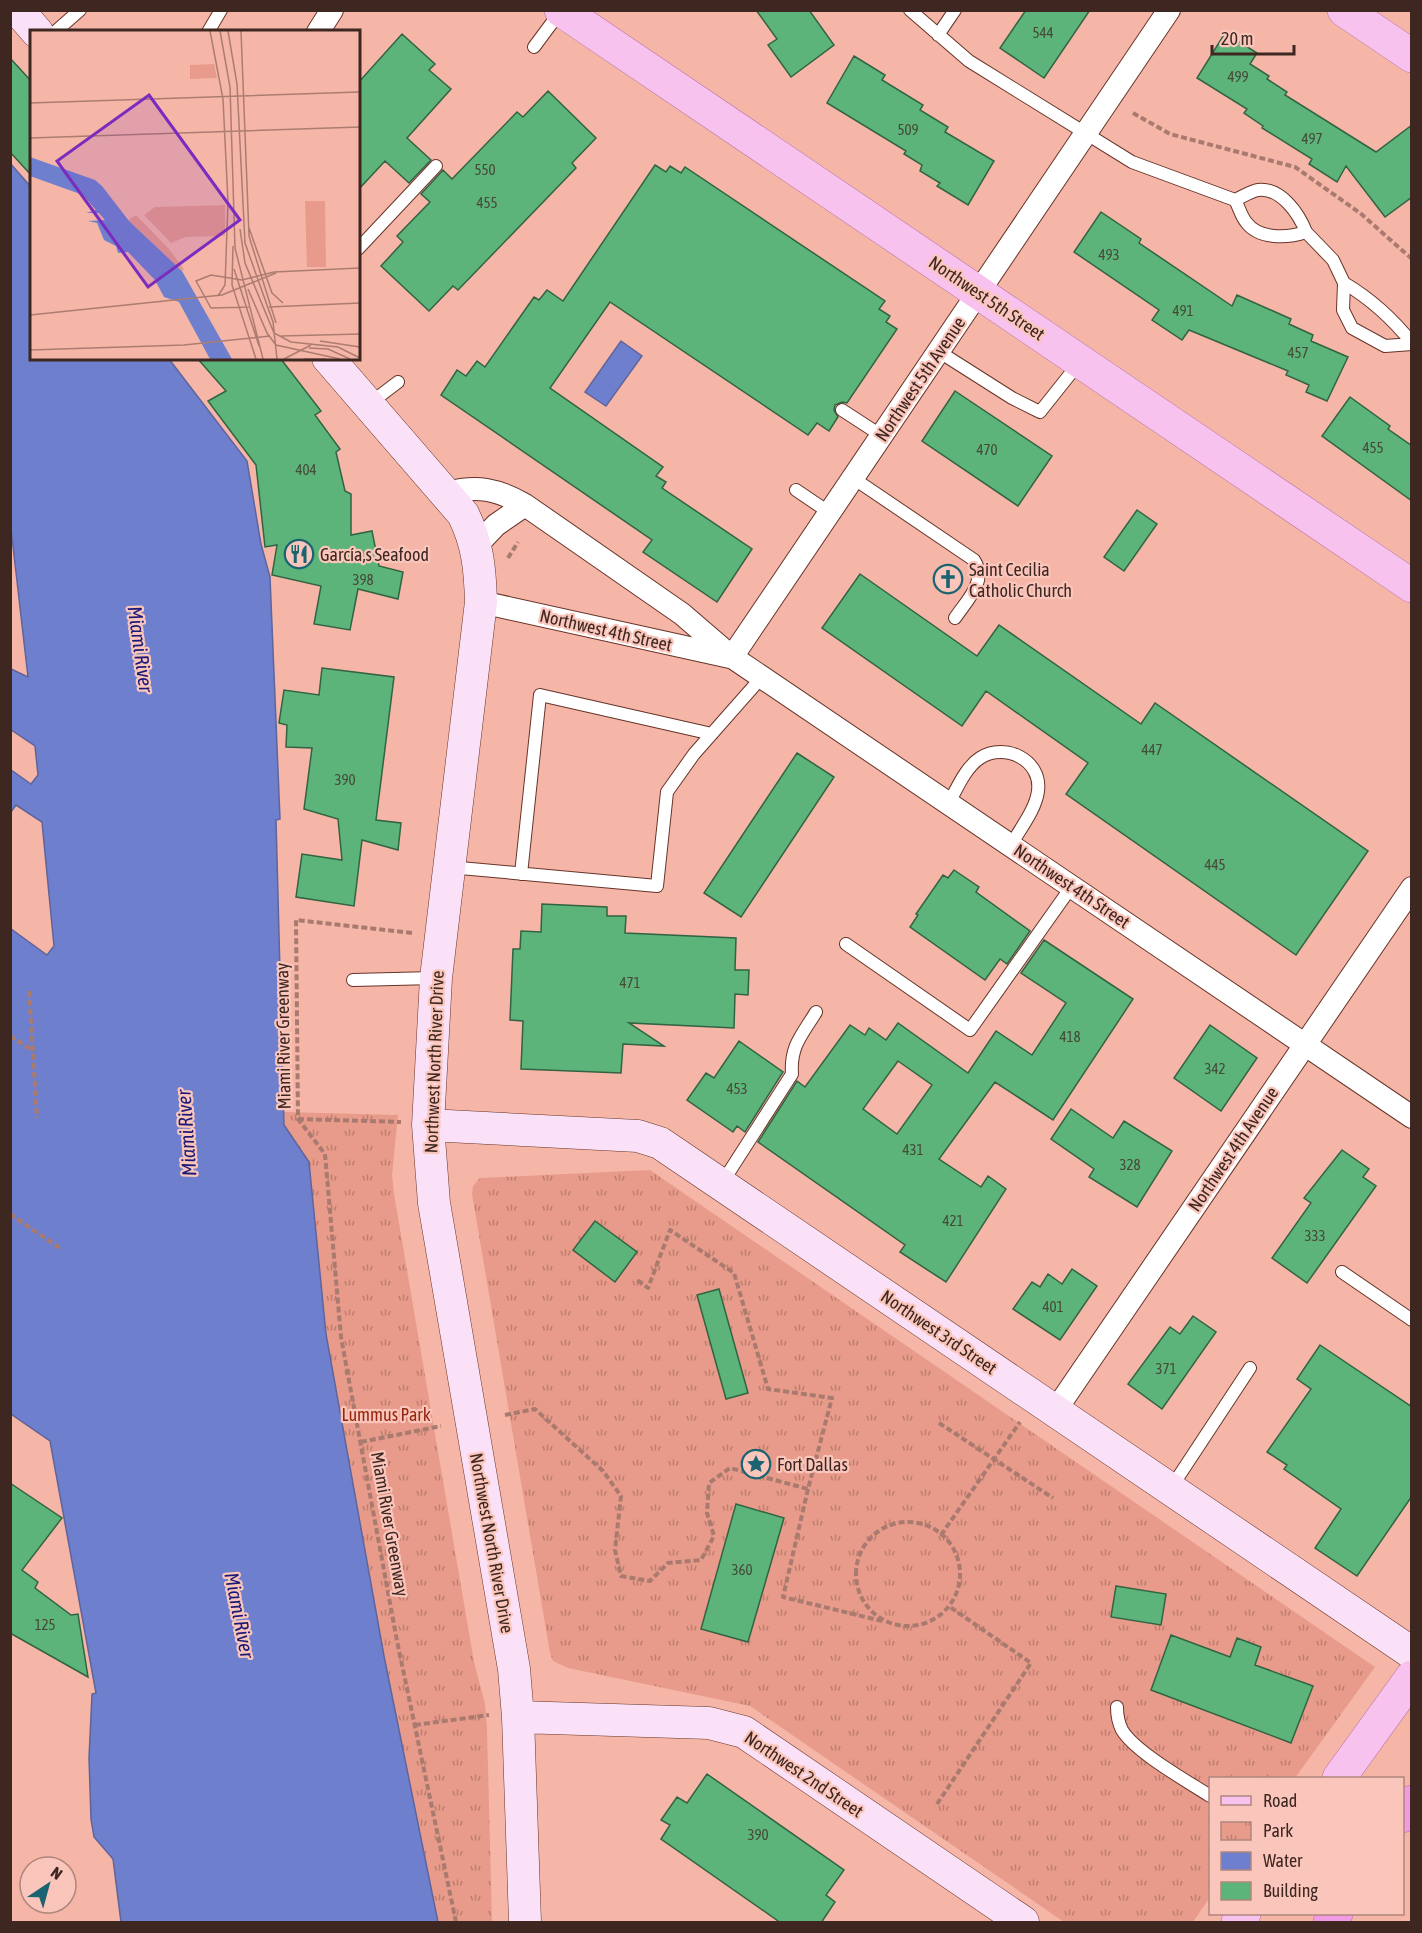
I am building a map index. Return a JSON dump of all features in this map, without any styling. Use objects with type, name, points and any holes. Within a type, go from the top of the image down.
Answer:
[{"type":"main road","name":"Northwest 5th Street","points":[[561,10],[1412,586]]},
{"type":"main road","points":[[1344,10],[1412,56]]},
{"type":"main road","points":[[1340,1777],[1412,1677]]},
{"type":"street","points":[[18,10],[34,30]]},
{"type":"street","points":[[319,30],[332,10]]},
{"type":"street","name":"Northwest 5th Avenue","points":[[732,657],[1169,10]]},
{"type":"street","name":"Northwest North River Drive","points":[[330,360],[463,514],[477,545],[481,602],[436,978],[415,1124],[434,1203],[514,1668],[505,1716],[525,1923]]},
{"type":"street","name":"Northwest 4th Street","points":[[446,493],[469,487],[488,489],[508,495],[682,614],[732,657],[1412,1117]]},
{"type":"street","points":[[477,545],[496,525],[525,506]]},
{"type":"street","name":"Northwest 4th Street","points":[[481,602],[732,657]]},
{"type":"street","name":"Northwest 4th Avenue","points":[[1055,1411],[1412,888]]},
{"type":"street","name":"Northwest 3rd Street","points":[[415,1124],[648,1138],[671,1150],[1412,1653]]},
{"type":"street","name":"Northwest 2nd Street","points":[[505,1716],[709,1724],[744,1732],[1023,1923]]},
{"type":"lane","points":[[57,30],[80,10]]},
{"type":"lane","points":[[209,30],[221,10]]},
{"type":"lane","points":[[534,47],[561,10]]},
{"type":"lane","points":[[910,10],[969,61],[1088,132],[1132,162],[1236,200],[1258,190],[1275,194],[1298,212],[1306,232],[1333,260],[1344,283],[1343,310],[1352,328],[1385,346],[1412,344]]},
{"type":"lane","points":[[938,35],[955,10]]},
{"type":"lane","points":[[360,247],[436,166]]},
{"type":"lane","points":[[1236,200],[1247,224],[1264,235],[1292,237],[1306,232]]},
{"type":"lane","points":[[1344,283],[1366,296],[1395,323],[1412,344]]},
{"type":"lane","points":[[938,351],[1012,398],[1040,412],[1080,362]]},
{"type":"lane","points":[[369,404],[398,382]]},
{"type":"lane","points":[[842,410],[882,436]]},
{"type":"lane","points":[[853,478],[974,560],[980,569],[981,578],[955,618]]},
{"type":"lane","points":[[796,490],[830,513]]},
{"type":"lane","points":[[448,867],[657,886],[667,792],[694,754],[762,677]]},
{"type":"lane","points":[[521,874],[540,695],[712,734]]},
{"type":"lane","points":[[949,804],[962,779],[978,759],[1002,751],[1013,753],[1027,761],[1035,773],[1038,794],[1011,845]]},
{"type":"lane","points":[[846,944],[970,1030],[1072,886]]},
{"type":"lane","points":[[353,980],[436,978]]},
{"type":"lane","points":[[721,1184],[792,1074],[790,1059],[794,1048],[816,1012]]},
{"type":"lane","points":[[1342,1272],[1412,1320]]},
{"type":"lane","points":[[1170,1489],[1250,1368]]},
{"type":"lane","points":[[1117,1707],[1122,1731],[1134,1744],[1209,1795]]},
{"type":"path","points":[[506,560],[523,535]]},
{"type":"path","name":"Miami River Greenway","points":[[416,934],[296,920],[298,1119],[324,1154],[341,1337],[397,1641],[456,1923]]},
{"type":"path","points":[[29,992],[37,1118]]},
{"type":"path","points":[[10,1036],[33,1051]]},
{"type":"path","points":[[298,1119],[415,1124]]},
{"type":"path","points":[[10,1214],[61,1249]]},
{"type":"path","points":[[636,1279],[648,1288],[670,1230],[734,1273],[768,1389],[832,1398],[783,1597],[901,1626],[920,1626],[936,1619],[950,1607],[958,1591],[960,1573],[957,1555],[941,1535],[918,1523],[902,1522],[885,1527],[872,1537],[862,1550],[856,1566],[859,1590],[872,1612],[885,1622]]},
{"type":"path","points":[[505,1414],[535,1409],[584,1452],[609,1479],[621,1497],[615,1550],[621,1576],[650,1581],[668,1563],[701,1560],[714,1536],[707,1513],[709,1483],[730,1468],[808,1489]]},
{"type":"path","points":[[941,1535],[1022,1419]]},
{"type":"path","points":[[939,1423],[1053,1498]]},
{"type":"path","points":[[361,1442],[441,1426]]},
{"type":"path","points":[[937,1804],[1031,1663],[950,1607]]},
{"type":"path","points":[[415,1725],[505,1716]]},
{"type":"green space","name":"Lummus Park","points":[[284,1112],[398,1115],[392,1175],[394,1194],[474,1662],[485,1704],[492,1922],[438,1922],[384,1656],[326,1334],[309,1162],[284,1125]]},
{"type":"green space","points":[[650,1170],[1375,1667],[1296,1777],[1209,1777],[1209,1898],[1193,1922],[1064,1922],[750,1706],[568,1668],[553,1661],[472,1194],[473,1186],[480,1178]]},
{"type":"water","name":"Miami River","points":[[10,163],[30,186],[30,360],[170,360],[247,461],[261,544],[270,577],[280,819],[276,820],[284,1125],[309,1162],[326,1334],[384,1656],[438,1922],[121,1922],[113,1859],[94,1837],[91,1819],[89,1758],[92,1694],[96,1693],[50,1441],[11,1414],[11,929],[47,955],[54,946],[42,822],[16,805],[11,812],[11,770],[31,784],[38,775],[35,746],[10,729],[11,669],[28,677],[10,520]]},
{"type":"water","points":[[621,341],[642,356],[606,406],[585,392]]},
{"type":"building","points":[[756,10],[809,10],[834,45],[791,77],[768,45],[777,39]]},
{"type":"building","points":[[1026,10],[1090,10],[1044,78],[1000,48]]},
{"type":"building","points":[[1225,33],[1257,53],[1250,64],[1269,76],[1267,79],[1287,92],[1285,95],[1376,152],[1412,125],[1412,197],[1385,217],[1346,166],[1337,182],[1309,164],[1312,159],[1262,128],[1263,126],[1244,113],[1247,109],[1197,78]]},
{"type":"building","points":[[402,34],[435,64],[429,70],[451,89],[407,138],[431,160],[409,183],[385,161],[360,188],[360,81]]},
{"type":"building","points":[[854,56],[885,75],[882,80],[923,105],[920,110],[948,127],[945,132],[994,161],[968,205],[937,186],[940,183],[920,171],[922,165],[904,154],[906,151],[827,103]]},
{"type":"building","points":[[10,58],[30,80],[30,174],[10,152]]},
{"type":"building","points":[[548,91],[596,138],[572,163],[576,168],[458,290],[453,286],[429,311],[381,266],[403,242],[397,236],[430,202],[421,194],[443,170],[452,179],[517,112],[523,117]]},
{"type":"building","points":[[655,165],[666,172],[670,166],[681,173],[685,167],[885,301],[879,309],[890,316],[886,322],[897,329],[847,403],[842,402],[835,405],[834,410],[838,417],[829,431],[817,423],[808,435],[610,302],[550,388],[663,467],[656,476],[666,482],[662,488],[752,549],[717,602],[643,552],[652,540],[441,395],[457,370],[466,376],[477,361],[485,367],[534,297],[539,300],[547,290],[563,301]]},
{"type":"building","points":[[1101,212],[1141,239],[1139,243],[1232,306],[1237,295],[1291,319],[1289,324],[1313,335],[1311,341],[1348,357],[1327,401],[1306,392],[1309,385],[1286,375],[1288,371],[1189,330],[1182,340],[1152,320],[1159,310],[1074,252]]},
{"type":"building","points":[[199,360],[282,360],[321,411],[315,415],[340,449],[336,452],[345,491],[351,494],[351,535],[372,531],[379,566],[403,572],[398,599],[358,589],[350,630],[314,624],[321,586],[272,575],[277,545],[265,547],[256,465],[208,401],[226,391]]},
{"type":"building","points":[[955,391],[1052,456],[1018,506],[922,441]]},
{"type":"building","points":[[1350,397],[1390,426],[1388,429],[1412,446],[1412,501],[1322,436]]},
{"type":"building","points":[[1137,510],[1157,524],[1124,571],[1104,557]]},
{"type":"building","points":[[860,574],[977,656],[999,625],[1141,724],[1155,703],[1368,851],[1296,955],[1066,794],[1088,763],[986,691],[962,726],[822,628]]},
{"type":"building","points":[[322,668],[394,677],[376,820],[401,823],[398,850],[362,840],[354,906],[296,897],[302,854],[342,860],[338,819],[304,809],[312,748],[286,747],[287,725],[279,723],[284,690],[319,695]]},
{"type":"building","points":[[797,753],[834,777],[741,917],[704,893]]},
{"type":"building","points":[[954,870],[979,887],[976,892],[1030,931],[1007,964],[1000,959],[985,980],[910,927],[918,915],[916,914],[943,875],[948,878]]},
{"type":"building","points":[[542,904],[607,907],[607,916],[626,916],[625,933],[736,938],[735,970],[749,970],[748,995],[735,994],[734,1028],[629,1023],[664,1046],[623,1044],[621,1073],[521,1069],[523,1021],[510,1020],[513,949],[520,949],[521,931],[541,932]]},
{"type":"building","points":[[1044,940],[1133,999],[1053,1120],[995,1082],[939,1159],[981,1187],[988,1176],[1006,1189],[946,1282],[900,1252],[905,1245],[758,1142],[797,1081],[805,1087],[850,1025],[865,1035],[869,1028],[886,1040],[898,1023],[968,1073],[996,1031],[1032,1055],[1066,1003],[1021,973]],"holes":[[[898,1061],[932,1085],[897,1134],[863,1109]]]},
{"type":"building","points":[[1210,1025],[1257,1058],[1221,1111],[1174,1078]]},
{"type":"building","points":[[739,1041],[783,1072],[745,1132],[737,1126],[733,1132],[687,1100],[706,1073],[714,1078]]},
{"type":"building","points":[[1071,1109],[1113,1138],[1124,1121],[1172,1151],[1137,1207],[1089,1177],[1094,1169],[1051,1139]]},
{"type":"building","points":[[1342,1150],[1369,1169],[1363,1177],[1376,1186],[1307,1283],[1272,1258],[1311,1203],[1304,1198]]},
{"type":"building","points":[[595,1221],[637,1252],[615,1282],[573,1250]]},
{"type":"building","points":[[1072,1269],[1097,1286],[1060,1340],[1013,1309],[1032,1282],[1040,1287],[1048,1274],[1062,1284]]},
{"type":"building","points":[[719,1289],[748,1393],[726,1399],[697,1295]]},
{"type":"building","points":[[1193,1316],[1216,1332],[1162,1409],[1128,1384],[1170,1327],[1180,1334]]},
{"type":"building","points":[[1320,1345],[1412,1407],[1412,1496],[1357,1576],[1315,1548],[1341,1509],[1284,1469],[1287,1465],[1267,1452],[1311,1389],[1297,1379]]},
{"type":"building","points":[[10,1483],[62,1518],[22,1570],[38,1582],[35,1588],[71,1615],[78,1614],[88,1677],[10,1633]]},
{"type":"building","points":[[736,1504],[784,1518],[748,1642],[701,1629]]},
{"type":"building","points":[[1116,1586],[1166,1594],[1161,1625],[1111,1617]]},
{"type":"building","points":[[1171,1635],[1230,1657],[1237,1638],[1261,1647],[1255,1665],[1313,1686],[1291,1743],[1151,1690]]},
{"type":"building","points":[[707,1774],[844,1870],[826,1895],[835,1902],[821,1923],[781,1923],[661,1839],[670,1825],[661,1820],[677,1797],[687,1803]]},
{"type":"place","name":"García,s Seafood","points":[[299,554]]},
{"type":"place","name":"Saint Cecilia Catholic Church","points":[[948,579]]},
{"type":"place","name":"Fort Dallas","points":[[756,1464]]}]
